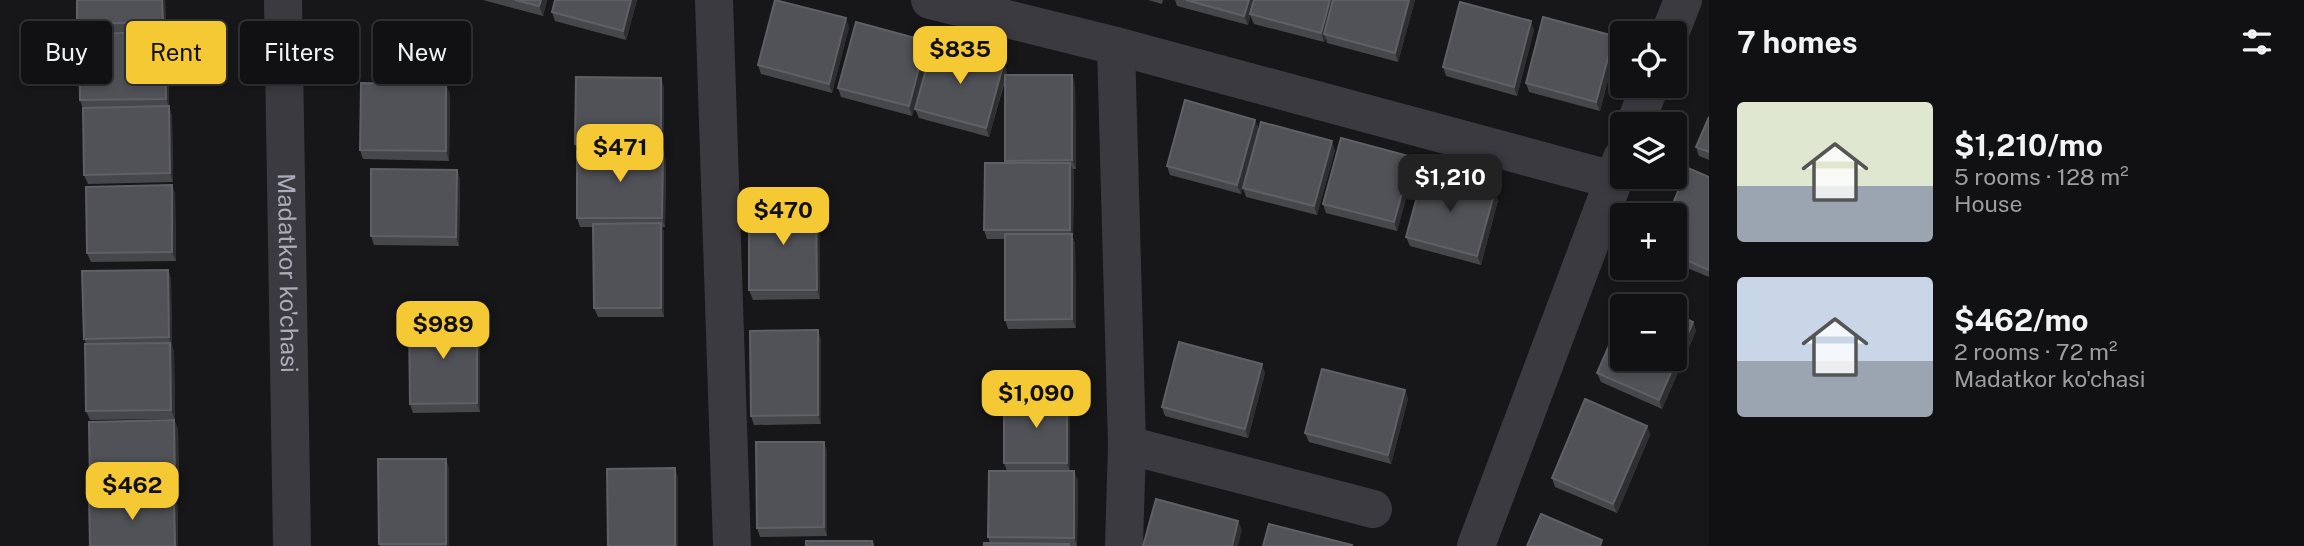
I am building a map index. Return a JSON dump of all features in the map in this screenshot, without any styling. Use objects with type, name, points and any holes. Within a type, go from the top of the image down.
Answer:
[{"type":"street","name":"Madatkor ko'chasi","points":[[283,0],[292,546]]},
{"type":"street","points":[[715,0],[732,546]]},
{"type":"street","points":[[930,0],[1610,167]]},
{"type":"street","points":[[1675,21],[1683,0]]},
{"type":"street","points":[[1116,46],[1127,444],[1124,546]]},
{"type":"street","points":[[1476,546],[1610,189]]},
{"type":"street","points":[[1127,444],[1373,509]]},
{"type":"building","points":[[77,0],[162,0],[163,21],[112,23],[112,21],[77,21]]},
{"type":"building","points":[[515,0],[541,0],[539,6]]},
{"type":"building","points":[[555,0],[631,0],[623,31],[552,12]]},
{"type":"building","points":[[775,0],[846,18],[829,84],[758,65]]},
{"type":"building","points":[[1186,0],[1249,0],[1244,16]]},
{"type":"building","points":[[1254,0],[1330,0],[1321,33],[1250,14]]},
{"type":"building","points":[[1333,0],[1409,0],[1395,53],[1324,34]]},
{"type":"building","points":[[1460,2],[1531,21],[1514,87],[1443,67]]},
{"type":"building","points":[[1543,17],[1610,35],[1610,51],[1596,102],[1526,83]]},
{"type":"building","points":[[856,22],[926,41],[909,106],[838,88]]},
{"type":"building","points":[[112,33],[126,33],[126,84],[166,84],[166,99],[80,100],[80,84],[112,84]]},
{"type":"building","points":[[933,44],[1004,62],[986,128],[915,109]]},
{"type":"building","points":[[1005,75],[1072,75],[1072,160],[1005,161]]},
{"type":"building","points":[[576,77],[661,78],[661,145],[575,144]]},
{"type":"building","points":[[361,83],[446,85],[446,151],[360,150]]},
{"type":"building","points":[[1185,100],[1255,120],[1237,185],[1167,166]]},
{"type":"building","points":[[169,106],[170,173],[84,175],[83,108]]},
{"type":"building","points":[[1709,117],[1709,152],[1696,147]]},
{"type":"building","points":[[1261,122],[1332,141],[1314,206],[1243,188]]},
{"type":"building","points":[[1341,138],[1412,157],[1394,222],[1323,204]]},
{"type":"building","points":[[577,151],[663,151],[662,218],[577,218]]},
{"type":"building","points":[[985,163],[1070,163],[1070,230],[984,230]]},
{"type":"building","points":[[1688,168],[1709,177],[1709,270],[1687,260],[1687,203],[1673,203],[1679,189],[1687,189]]},
{"type":"building","points":[[371,169],[457,170],[456,237],[371,236]]},
{"type":"building","points":[[1424,171],[1495,191],[1477,256],[1406,237]]},
{"type":"building","points":[[172,185],[172,252],[87,253],[86,187]]},
{"type":"building","points":[[816,204],[817,290],[749,290],[749,205]]},
{"type":"building","points":[[661,223],[661,308],[594,308],[593,224]]},
{"type":"building","points":[[1005,234],[1072,234],[1072,319],[1005,320]]},
{"type":"building","points":[[168,270],[169,337],[84,339],[82,271]]},
{"type":"building","points":[[409,318],[477,318],[477,403],[410,404]]},
{"type":"building","points":[[1687,319],[1693,322],[1687,336]]},
{"type":"building","points":[[818,330],[818,415],[751,416],[750,331]]},
{"type":"building","points":[[1179,342],[1262,364],[1245,429],[1162,407]]},
{"type":"building","points":[[170,343],[171,410],[86,411],[85,344]]},
{"type":"building","points":[[1610,343],[1610,371],[1672,371],[1659,400],[1597,373]]},
{"type":"building","points":[[1322,369],[1405,390],[1388,455],[1305,433]]},
{"type":"building","points":[[1004,398],[1067,398],[1067,463],[1004,463]]},
{"type":"building","points":[[1585,399],[1647,426],[1613,504],[1552,478]]},
{"type":"building","points":[[174,420],[175,487],[90,488],[89,422]]},
{"type":"building","points":[[756,442],[824,442],[824,527],[757,528]]},
{"type":"building","points":[[378,459],[446,459],[446,544],[379,544]]},
{"type":"building","points":[[675,468],[675,546],[608,546],[607,469]]},
{"type":"building","points":[[989,471],[1074,471],[1074,538],[988,537]]},
{"type":"building","points":[[174,497],[175,546],[90,546],[89,498]]},
{"type":"building","points":[[1156,499],[1238,521],[1232,546],[1143,546]]},
{"type":"building","points":[[1541,514],[1602,540],[1600,546],[1527,546]]},
{"type":"building","points":[[1269,524],[1352,545],[1352,546],[1263,546]]},
{"type":"building","points":[[806,541],[872,541],[873,546],[806,546]]},
{"type":"building","points":[[984,543],[1069,544],[1069,546],[984,546]]}]
